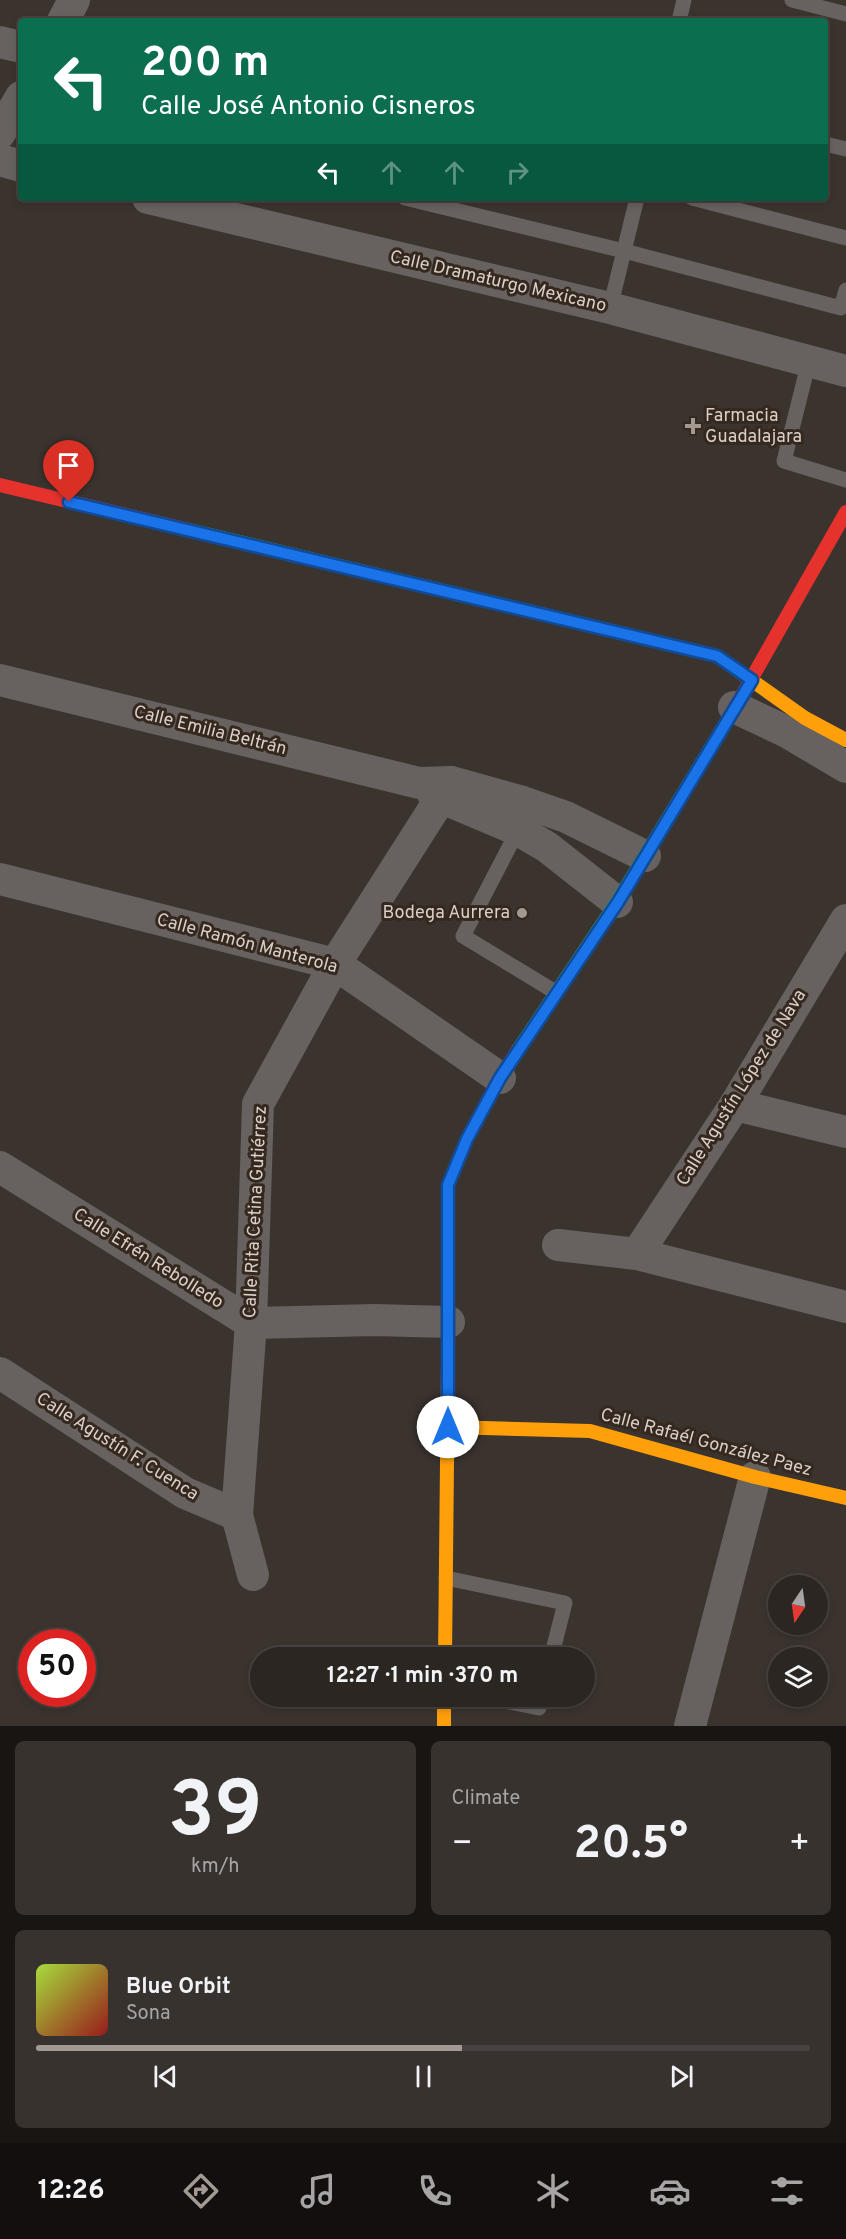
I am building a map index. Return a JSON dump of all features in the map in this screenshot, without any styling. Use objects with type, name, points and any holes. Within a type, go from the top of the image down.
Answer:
[{"type":"main road","points":[[0,485],[717,656],[805,718],[846,740]]},
{"type":"main road","points":[[445,1647],[449,1322],[448,1185],[467,1139],[500,1078],[618,902],[752,680],[846,512]]},
{"type":"main road","name":"Calle Rafaél González Paez","points":[[448,1427],[590,1431],[755,1478],[846,1498]]},
{"type":"main road","points":[[444,1707],[444,1726]]},
{"type":"street","points":[[65,18],[74,0]]},
{"type":"street","points":[[0,42],[18,46]]},
{"type":"street","points":[[0,133],[18,102]]},
{"type":"street","points":[[0,160],[18,165]]},
{"type":"street","name":"Calle Dramaturgo Mexicano","points":[[173,201],[189,203],[610,308],[846,371]]},
{"type":"street","name":"Calle Emilia Beltrán","points":[[0,680],[437,788],[566,817],[645,856]]},
{"type":"street","points":[[734,707],[787,732],[846,767]]},
{"type":"street","name":"Calle Emilia Beltrán","points":[[437,788],[547,847],[618,902]]},
{"type":"street","name":"Calle Rita Cetina Gutiérrez","points":[[253,1575],[237,1515],[251,1323],[258,1104],[335,964],[437,788]]},
{"type":"street","name":"Calle Ramón Manterola","points":[[0,879],[335,964],[500,1078]]},
{"type":"street","name":"Calle Agustín López de Nava","points":[[637,1254],[836,955],[846,920]]},
{"type":"street","points":[[735,1105],[846,1132]]},
{"type":"street","name":"Calle Efrén Rebolledo","points":[[0,1167],[251,1323]]},
{"type":"street","points":[[558,1245],[637,1254],[846,1307]]},
{"type":"street","points":[[251,1323],[374,1320],[449,1322]]},
{"type":"street","name":"Calle Agustín F. Cuenca","points":[[0,1373],[185,1493],[237,1515]]},
{"type":"street","points":[[690,1726],[755,1478]]},
{"type":"lane","points":[[680,18],[684,0]]},
{"type":"lane","points":[[792,0],[846,14]]},
{"type":"lane","points":[[828,145],[846,149]]},
{"type":"lane","points":[[417,201],[624,251],[841,308],[846,290]]},
{"type":"lane","points":[[610,308],[636,201]]},
{"type":"lane","points":[[704,201],[846,238]]},
{"type":"lane","points":[[809,361],[784,460],[846,480]]},
{"type":"lane","points":[[518,830],[463,936],[557,993]]},
{"type":"lane","points":[[446,1578],[565,1603],[554,1647]]},
{"type":"traffic: fast","points":[[189,530],[717,656],[730,665]]},
{"type":"traffic: fast","points":[[518,1050],[617,902],[732,713]]},
{"type":"traffic: slow","points":[[730,665],[805,718],[846,740]]},
{"type":"traffic: slow","points":[[445,1647],[448,1366]]},
{"type":"traffic: slow","points":[[448,1427],[590,1431],[755,1477],[846,1498]]},
{"type":"traffic: slow","points":[[444,1707],[444,1726]]},
{"type":"traffic: jam","points":[[0,485],[189,530]]},
{"type":"traffic: jam","points":[[732,713],[846,512]]},
{"type":"traffic: jam","points":[[448,1366],[448,1185],[467,1139],[518,1050]]},
{"type":"place","name":"Farmacia Guadalajara","points":[[693,426]]},
{"type":"place","name":"Bodega Aurrera","points":[[522,913]]},
{"type":"route","points":[[69,502],[717,656],[752,680],[618,902],[500,1078],[467,1139],[448,1185],[448,1427]]}]
